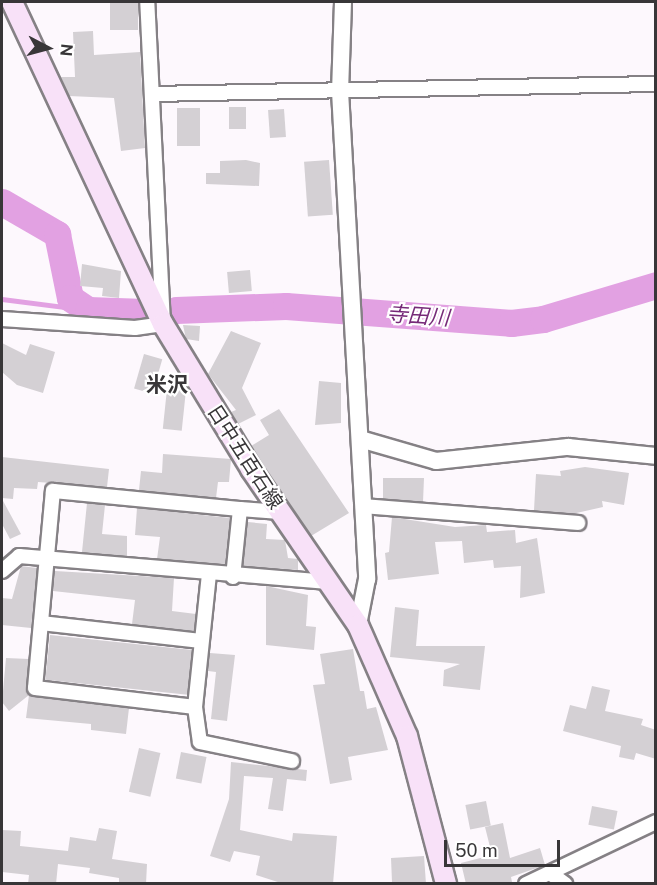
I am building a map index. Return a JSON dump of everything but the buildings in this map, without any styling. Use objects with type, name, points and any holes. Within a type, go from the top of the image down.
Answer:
[{"type":"main road","name":"日中五百石線","points":[[12,2],[163,324],[280,512],[358,625],[407,736],[446,884]]},
{"type":"street","points":[[2,319],[135,328],[163,324],[147,2]]},
{"type":"street","points":[[343,2],[340,91],[355,323],[367,579],[358,625]]},
{"type":"street","points":[[152,94],[656,84]]},
{"type":"street","points":[[360,439],[436,462],[568,447],[656,456]]},
{"type":"street","points":[[195,707],[35,688],[53,491],[280,512]]},
{"type":"street","points":[[363,506],[578,523]]},
{"type":"street","points":[[233,578],[240,509]]},
{"type":"street","points":[[2,571],[19,556],[233,578],[328,582]]},
{"type":"street","points":[[209,574],[195,707],[200,742],[292,761]]},
{"type":"street","points":[[41,623],[201,641]]},
{"type":"street","points":[[526,884],[656,822]]},
{"type":"street","points":[[550,873],[565,884]]},
{"type":"waterway","name":"寺田川","points":[[2,202],[57,234],[70,298],[88,310],[145,312]]},
{"type":"waterway","name":"寺田川","points":[[176,310],[286,306],[511,323],[543,319],[656,285]]},
{"type":"waterway","points":[[2,299],[88,310]]},
{"type":"district","name":"米沢","points":[[167,385]]}]
